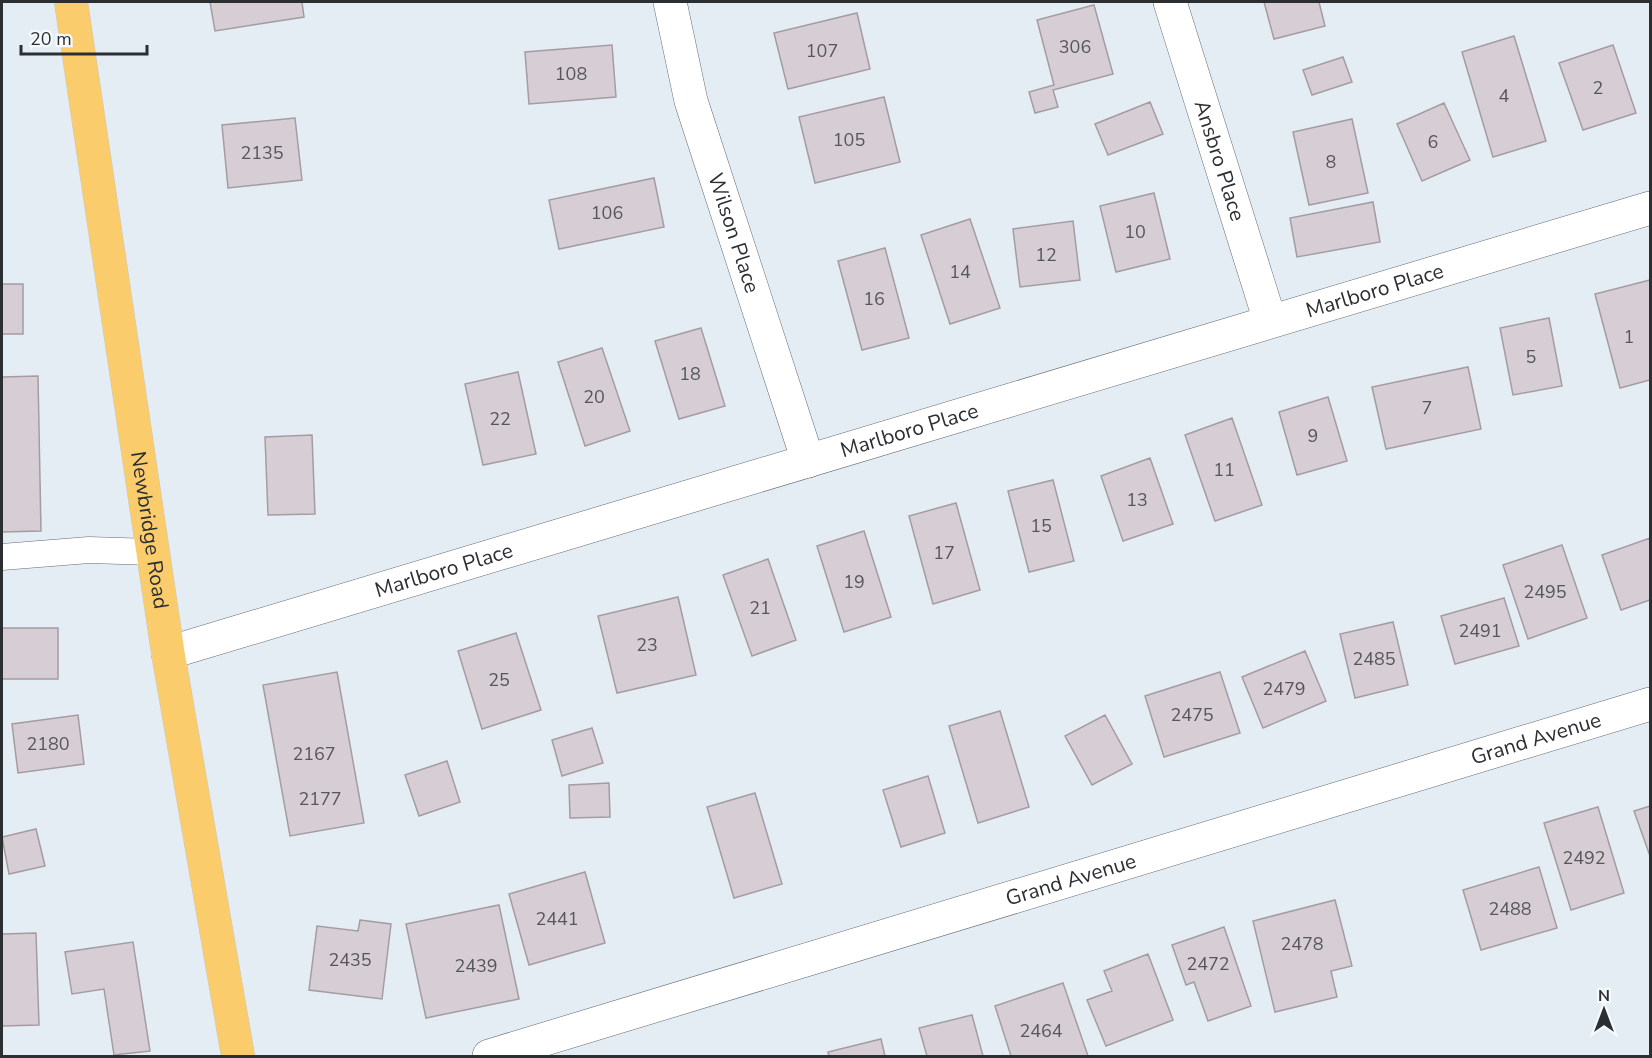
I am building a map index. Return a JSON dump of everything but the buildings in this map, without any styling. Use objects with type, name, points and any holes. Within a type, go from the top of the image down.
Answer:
[{"type":"main road","name":"Newbridge Road","points":[[70,2],[168,653],[238,1056]]},
{"type":"street","name":"Wilson Place","points":[[670,2],[676,40],[691,101],[808,461]]},
{"type":"street","name":"Ansbro Place","points":[[1170,2],[1270,321]]},
{"type":"street","name":"Marlboro Place","points":[[168,653],[1650,208]]},
{"type":"street","name":"Grand Avenue","points":[[489,1056],[1650,704]]},
{"type":"lane","points":[[2,557],[89,550],[153,552]]}]
